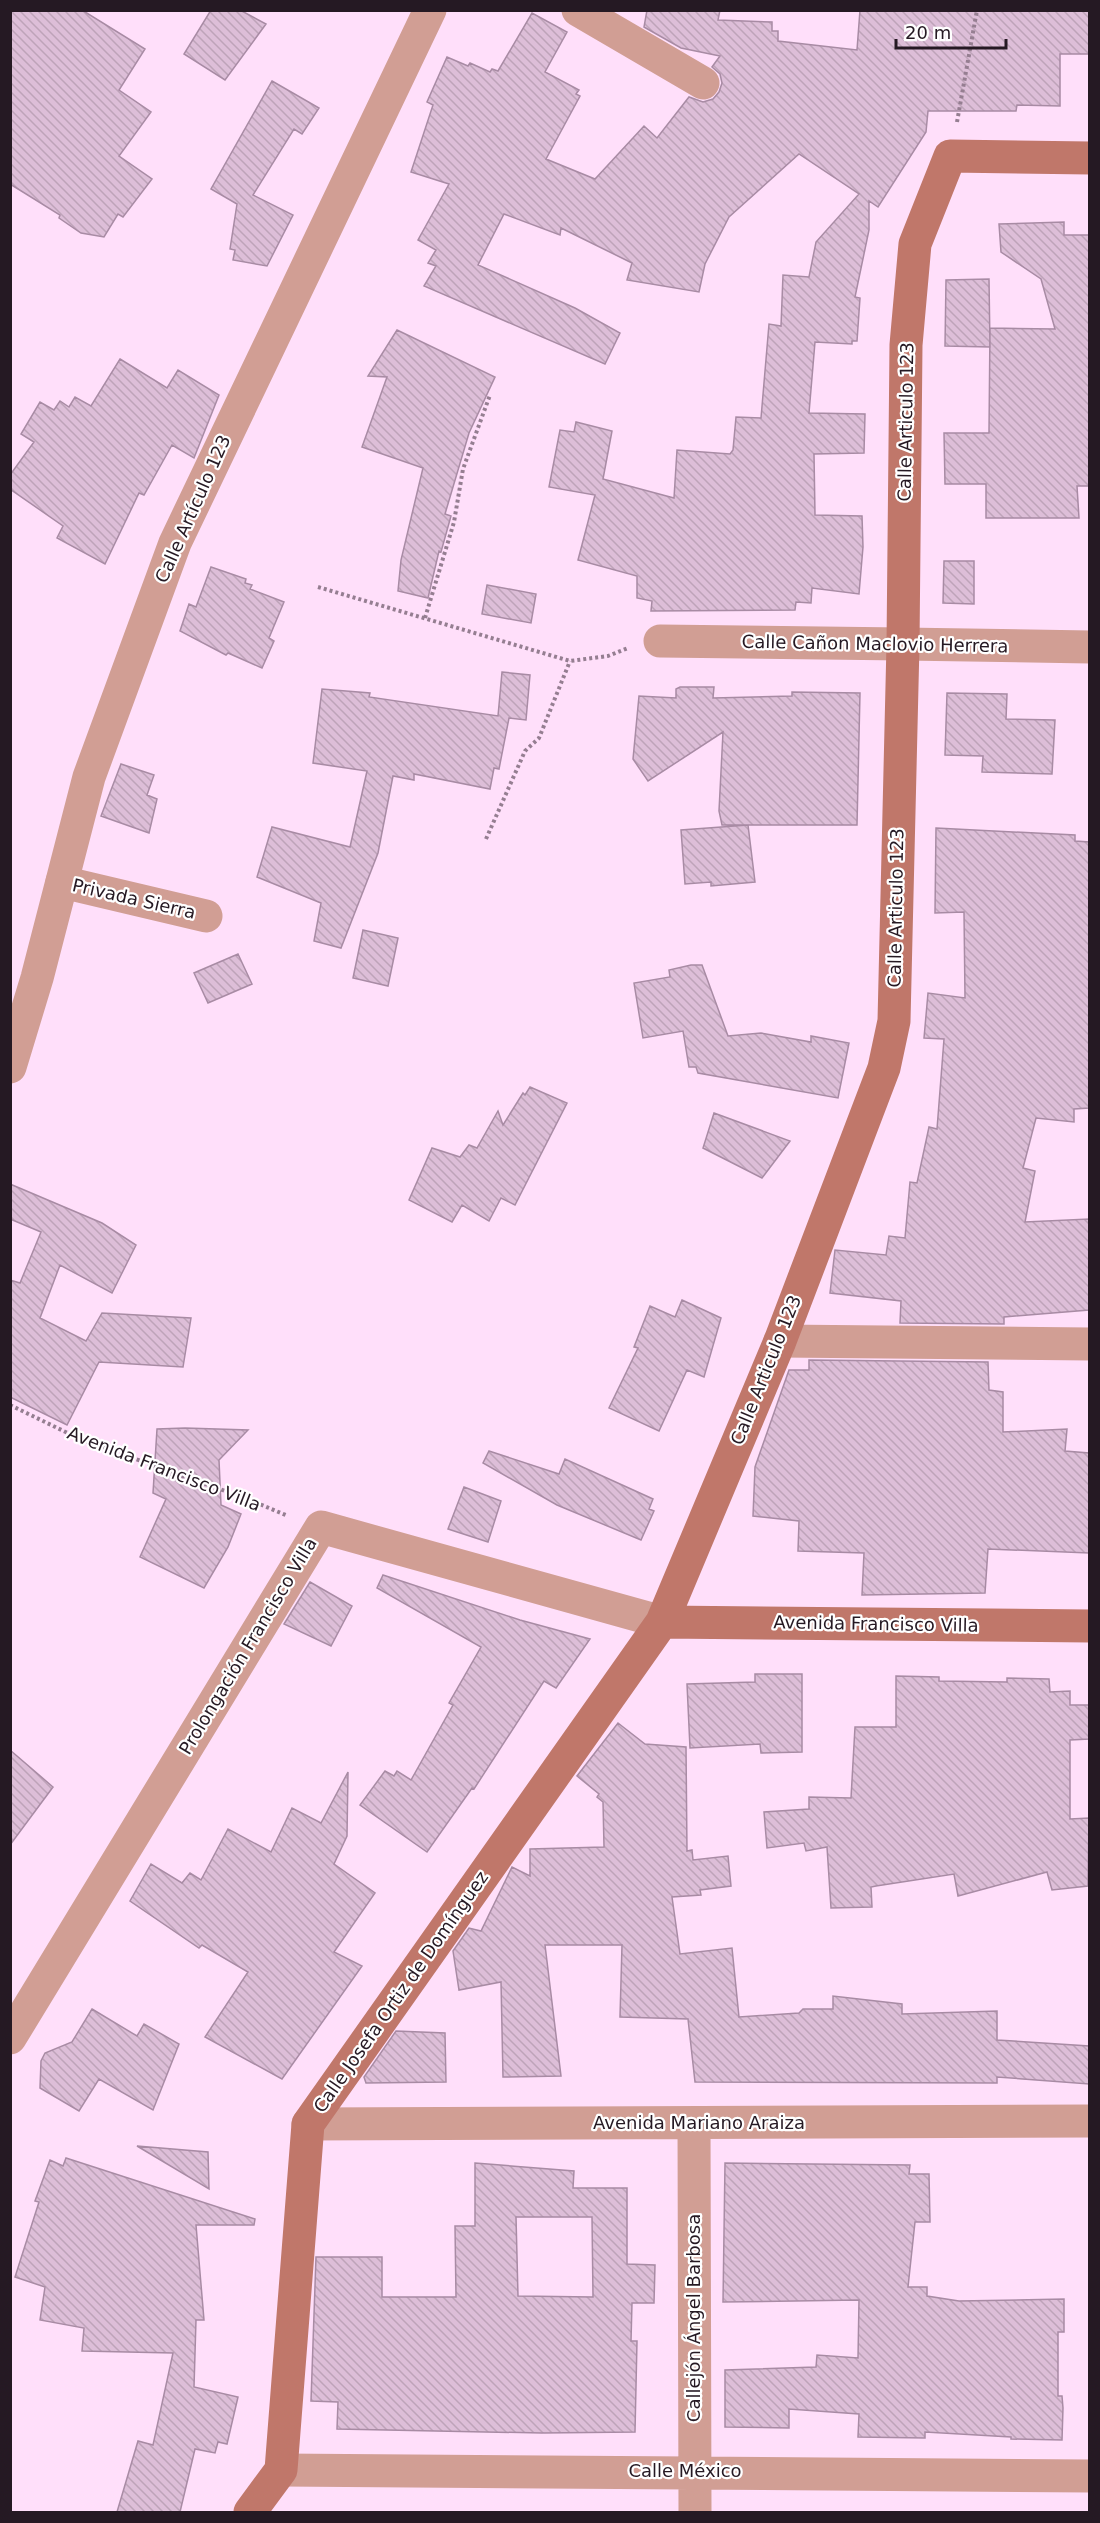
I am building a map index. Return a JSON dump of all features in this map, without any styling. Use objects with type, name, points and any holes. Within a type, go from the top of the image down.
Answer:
[{"type":"main road","points":[[950,156],[1089,158]]},
{"type":"main road","name":"Calle Articulo 123","points":[[662,1622],[780,1341],[884,1068],[894,1021],[903,644],[906,345],[915,244],[950,156]]},
{"type":"main road","name":"Avenida Francisco Villa","points":[[662,1622],[1089,1626]]},
{"type":"main road","name":"Calle Josefa Ortiz de Domínguez","points":[[281,2470],[308,2124],[662,1622]]},
{"type":"main road","points":[[250,2512],[281,2470]]},
{"type":"street","name":"Calle Artículo 123","points":[[10,1067],[89,777],[175,543],[430,10]]},
{"type":"street","points":[[579,10],[703,83]]},
{"type":"street","name":"Calle Cañon Maclovio Herrera","points":[[660,641],[1089,647]]},
{"type":"street","name":"Privada Sierra","points":[[62,882],[206,916]]},
{"type":"street","points":[[780,1341],[1089,1344]]},
{"type":"street","name":"Prolongación Francisco Villa","points":[[10,2038],[321,1527],[662,1622]]},
{"type":"street","name":"Avenida Mariano Araiza","points":[[308,2124],[1089,2121]]},
{"type":"street","name":"Callejón Ángel Barbosa","points":[[694,2123],[695,2512]]},
{"type":"street","name":"Calle México","points":[[281,2470],[694,2471],[1089,2476]]},
{"type":"path","points":[[950,156],[977,10]]},
{"type":"path","points":[[425,618],[454,522],[464,469],[490,395]]},
{"type":"path","points":[[318,587],[570,661],[608,656],[641,642],[660,641]]},
{"type":"path","points":[[486,839],[525,751],[539,738],[570,661]]},
{"type":"path","name":"Avenida Francisco Villa","points":[[10,1405],[80,1439],[321,1527]]},
{"type":"building","points":[[10,10],[82,10],[145,49],[119,90],[151,112],[119,156],[152,179],[123,217],[118,214],[104,237],[81,233],[59,218],[60,215],[10,184]]},
{"type":"building","points":[[211,10],[240,10],[266,24],[225,80],[184,54]]},
{"type":"building","points":[[647,10],[720,10],[718,20],[772,22],[772,31],[778,31],[778,41],[857,50],[860,10],[1089,10],[1089,54],[1060,54],[1060,106],[1017,105],[1016,111],[928,111],[926,132],[878,207],[869,201],[869,230],[855,297],[860,298],[857,341],[852,341],[852,344],[815,342],[809,413],[865,414],[864,453],[814,454],[815,515],[862,516],[863,547],[859,594],[812,588],[811,603],[796,602],[795,610],[651,611],[652,601],[637,598],[637,576],[578,560],[595,495],[549,487],[560,430],[574,432],[576,422],[612,431],[603,479],[674,498],[677,450],[730,454],[733,450],[736,417],[761,418],[769,324],[781,326],[783,275],[809,277],[816,242],[859,194],[799,154],[729,217],[705,264],[699,292],[627,280],[632,263],[561,228],[560,235],[504,214],[478,265],[575,308],[620,333],[605,364],[424,286],[436,266],[428,263],[436,250],[418,240],[449,184],[411,172],[433,105],[427,102],[447,57],[468,66],[470,63],[490,72],[492,69],[498,71],[532,13],[567,32],[545,72],[579,90],[576,94],[580,96],[546,159],[595,179],[644,126],[657,138],[689,97],[703,102],[713,99],[722,83],[720,74],[712,67],[720,56],[681,48],[644,27]]},
{"type":"building","points":[[272,81],[319,108],[302,134],[294,129],[253,195],[293,215],[267,266],[233,260],[235,250],[230,249],[237,204],[211,189]]},
{"type":"building","points":[[1064,222],[1064,235],[1089,235],[1089,486],[1077,486],[1079,518],[986,518],[986,484],[945,484],[944,433],[989,433],[990,328],[1055,329],[1041,279],[1001,252],[999,224]]},
{"type":"building","points":[[989,279],[990,347],[945,346],[946,280]]},
{"type":"building","points":[[397,330],[495,377],[469,433],[445,514],[451,516],[441,552],[439,551],[428,598],[398,591],[401,560],[423,468],[362,447],[387,377],[368,376]]},
{"type":"building","points":[[120,359],[167,388],[178,370],[219,395],[194,458],[172,445],[144,495],[139,493],[105,564],[57,538],[63,526],[10,489],[10,475],[34,442],[21,434],[40,402],[54,410],[60,401],[69,407],[75,397],[91,406]]},
{"type":"building","points":[[944,561],[974,561],[974,604],[943,603]]},
{"type":"building","points":[[211,567],[246,579],[245,583],[252,585],[250,589],[284,602],[269,638],[274,641],[262,668],[228,653],[226,655],[180,631],[189,604],[196,607]]},
{"type":"building","points":[[487,585],[536,594],[531,623],[482,614]]},
{"type":"building","points":[[502,672],[530,675],[526,720],[509,718],[499,769],[494,768],[490,789],[414,774],[414,780],[393,776],[378,853],[341,948],[314,941],[321,903],[257,877],[272,827],[350,847],[367,771],[313,763],[322,689],[370,693],[369,697],[498,716]]},
{"type":"building","points":[[714,687],[713,698],[792,696],[792,692],[860,693],[857,825],[722,825],[719,811],[723,732],[648,781],[633,759],[639,696],[676,698],[676,689]]},
{"type":"building","points":[[947,693],[1007,694],[1006,719],[1055,720],[1052,774],[982,772],[983,756],[945,755]]},
{"type":"building","points":[[121,764],[154,775],[147,795],[157,799],[149,833],[101,816]]},
{"type":"building","points":[[748,825],[755,882],[711,886],[711,882],[685,884],[681,830]]},
{"type":"building","points":[[936,828],[1075,835],[1075,841],[1089,842],[1089,1108],[1074,1109],[1074,1122],[1036,1118],[1023,1168],[1035,1171],[1025,1222],[1089,1219],[1089,1310],[1004,1317],[1004,1324],[900,1323],[901,1301],[830,1293],[835,1250],[886,1255],[889,1236],[905,1238],[910,1182],[917,1183],[929,1127],[937,1129],[944,1039],[924,1038],[928,993],[965,998],[964,912],[935,913]]},
{"type":"building","points":[[363,930],[398,938],[388,986],[353,978]]},
{"type":"building","points":[[238,954],[252,984],[208,1003],[194,973]]},
{"type":"building","points":[[702,965],[728,1036],[761,1033],[811,1042],[811,1036],[849,1043],[838,1098],[698,1073],[696,1067],[689,1067],[683,1031],[643,1038],[634,983],[670,977],[669,970]]},
{"type":"building","points":[[530,1087],[567,1103],[515,1205],[501,1198],[489,1221],[462,1205],[452,1222],[409,1200],[432,1148],[460,1157],[469,1145],[477,1148],[498,1111],[503,1125],[523,1093],[525,1095]]},
{"type":"building","points":[[714,1113],[790,1141],[762,1178],[703,1148]]},
{"type":"building","points":[[10,1184],[102,1223],[136,1245],[112,1293],[60,1265],[40,1318],[86,1341],[102,1313],[191,1318],[183,1367],[99,1362],[67,1425],[10,1397],[10,1280],[20,1283],[41,1232],[10,1219]]},
{"type":"building","points":[[682,1300],[721,1318],[704,1377],[687,1370],[659,1431],[609,1408],[638,1348],[634,1347],[650,1306],[675,1317]]},
{"type":"building","points":[[809,1360],[988,1362],[989,1390],[1003,1392],[1003,1432],[1067,1429],[1065,1451],[1089,1453],[1089,1553],[988,1549],[985,1593],[862,1595],[864,1553],[798,1551],[799,1521],[753,1516],[755,1467],[789,1370],[809,1370]]},
{"type":"building","points":[[157,1429],[248,1430],[219,1460],[221,1505],[241,1514],[228,1547],[204,1588],[140,1557],[166,1499],[153,1493]]},
{"type":"building","points":[[489,1451],[559,1474],[565,1459],[653,1499],[649,1509],[654,1511],[641,1540],[557,1505],[483,1463]]},
{"type":"building","points":[[464,1487],[501,1501],[488,1542],[448,1529]]},
{"type":"building","points":[[383,1575],[520,1620],[590,1639],[556,1688],[544,1681],[474,1789],[472,1788],[427,1852],[360,1805],[385,1771],[394,1776],[397,1771],[411,1780],[453,1705],[449,1703],[481,1647],[377,1588]]},
{"type":"building","points":[[310,1582],[352,1606],[331,1646],[284,1624]]},
{"type":"building","points":[[755,1674],[802,1674],[802,1752],[761,1753],[760,1744],[690,1748],[687,1684],[755,1682]]},
{"type":"building","points":[[896,1676],[939,1677],[939,1681],[1007,1682],[1007,1678],[1049,1679],[1050,1692],[1070,1691],[1070,1705],[1089,1705],[1089,1739],[1070,1740],[1070,1819],[1089,1818],[1088,1886],[1052,1890],[1047,1872],[958,1896],[954,1874],[871,1887],[872,1907],[831,1908],[827,1847],[806,1851],[804,1843],[767,1848],[764,1812],[809,1809],[809,1797],[851,1798],[855,1727],[896,1727]]},
{"type":"building","points":[[618,1723],[645,1744],[686,1747],[687,1851],[692,1850],[693,1860],[728,1856],[731,1886],[700,1890],[701,1895],[672,1897],[680,1954],[732,1948],[739,2017],[799,2013],[803,2009],[833,2009],[833,1996],[902,2004],[902,2014],[997,2011],[997,2040],[1089,2046],[1089,2084],[997,2077],[997,2083],[695,2082],[688,2019],[620,2017],[622,1945],[545,1945],[561,2076],[503,2077],[501,1982],[459,1990],[453,1951],[469,1928],[481,1931],[512,1867],[530,1876],[530,1849],[604,1847],[603,1802],[597,1797],[599,1794],[577,1776]]},
{"type":"building","points":[[10,1750],[53,1787],[10,1845]]},
{"type":"building","points":[[348,1772],[347,1836],[334,1864],[375,1893],[334,1952],[362,1966],[282,2079],[205,2037],[248,1972],[202,1945],[199,1948],[130,1901],[151,1864],[182,1883],[190,1873],[201,1880],[228,1829],[271,1852],[292,1808],[321,1823]]},
{"type":"building","points":[[92,2009],[137,2036],[144,2024],[179,2044],[153,2110],[99,2079],[79,2111],[40,2088],[41,2061],[45,2053],[72,2042]]},
{"type":"building","points":[[396,2031],[445,2033],[446,2082],[366,2083],[364,2077]]},
{"type":"building","points":[[137,2146],[208,2152],[209,2189]]},
{"type":"building","points":[[66,2158],[255,2219],[254,2225],[196,2225],[204,2320],[196,2320],[194,2387],[238,2397],[227,2444],[218,2442],[215,2453],[195,2449],[180,2512],[117,2512],[138,2441],[153,2445],[173,2353],[82,2351],[84,2328],[40,2320],[45,2287],[15,2277],[39,2202],[35,2201],[50,2160],[63,2166]]},
{"type":"building","points":[[475,2163],[574,2171],[573,2188],[627,2188],[627,2264],[655,2265],[654,2303],[632,2303],[631,2341],[637,2341],[635,2432],[542,2433],[337,2429],[338,2402],[311,2401],[316,2257],[382,2257],[382,2297],[456,2297],[455,2226],[475,2226]],"holes":[[[516,2217],[592,2217],[593,2297],[518,2296]]]},
{"type":"building","points":[[725,2163],[910,2165],[909,2174],[929,2174],[930,2222],[915,2222],[908,2287],[927,2287],[927,2296],[959,2301],[1064,2299],[1064,2332],[1058,2332],[1058,2396],[1062,2396],[1062,2440],[1011,2439],[1011,2437],[925,2432],[925,2438],[858,2437],[859,2414],[789,2409],[789,2428],[725,2427],[725,2370],[816,2367],[817,2355],[858,2358],[859,2300],[723,2302]]}]
